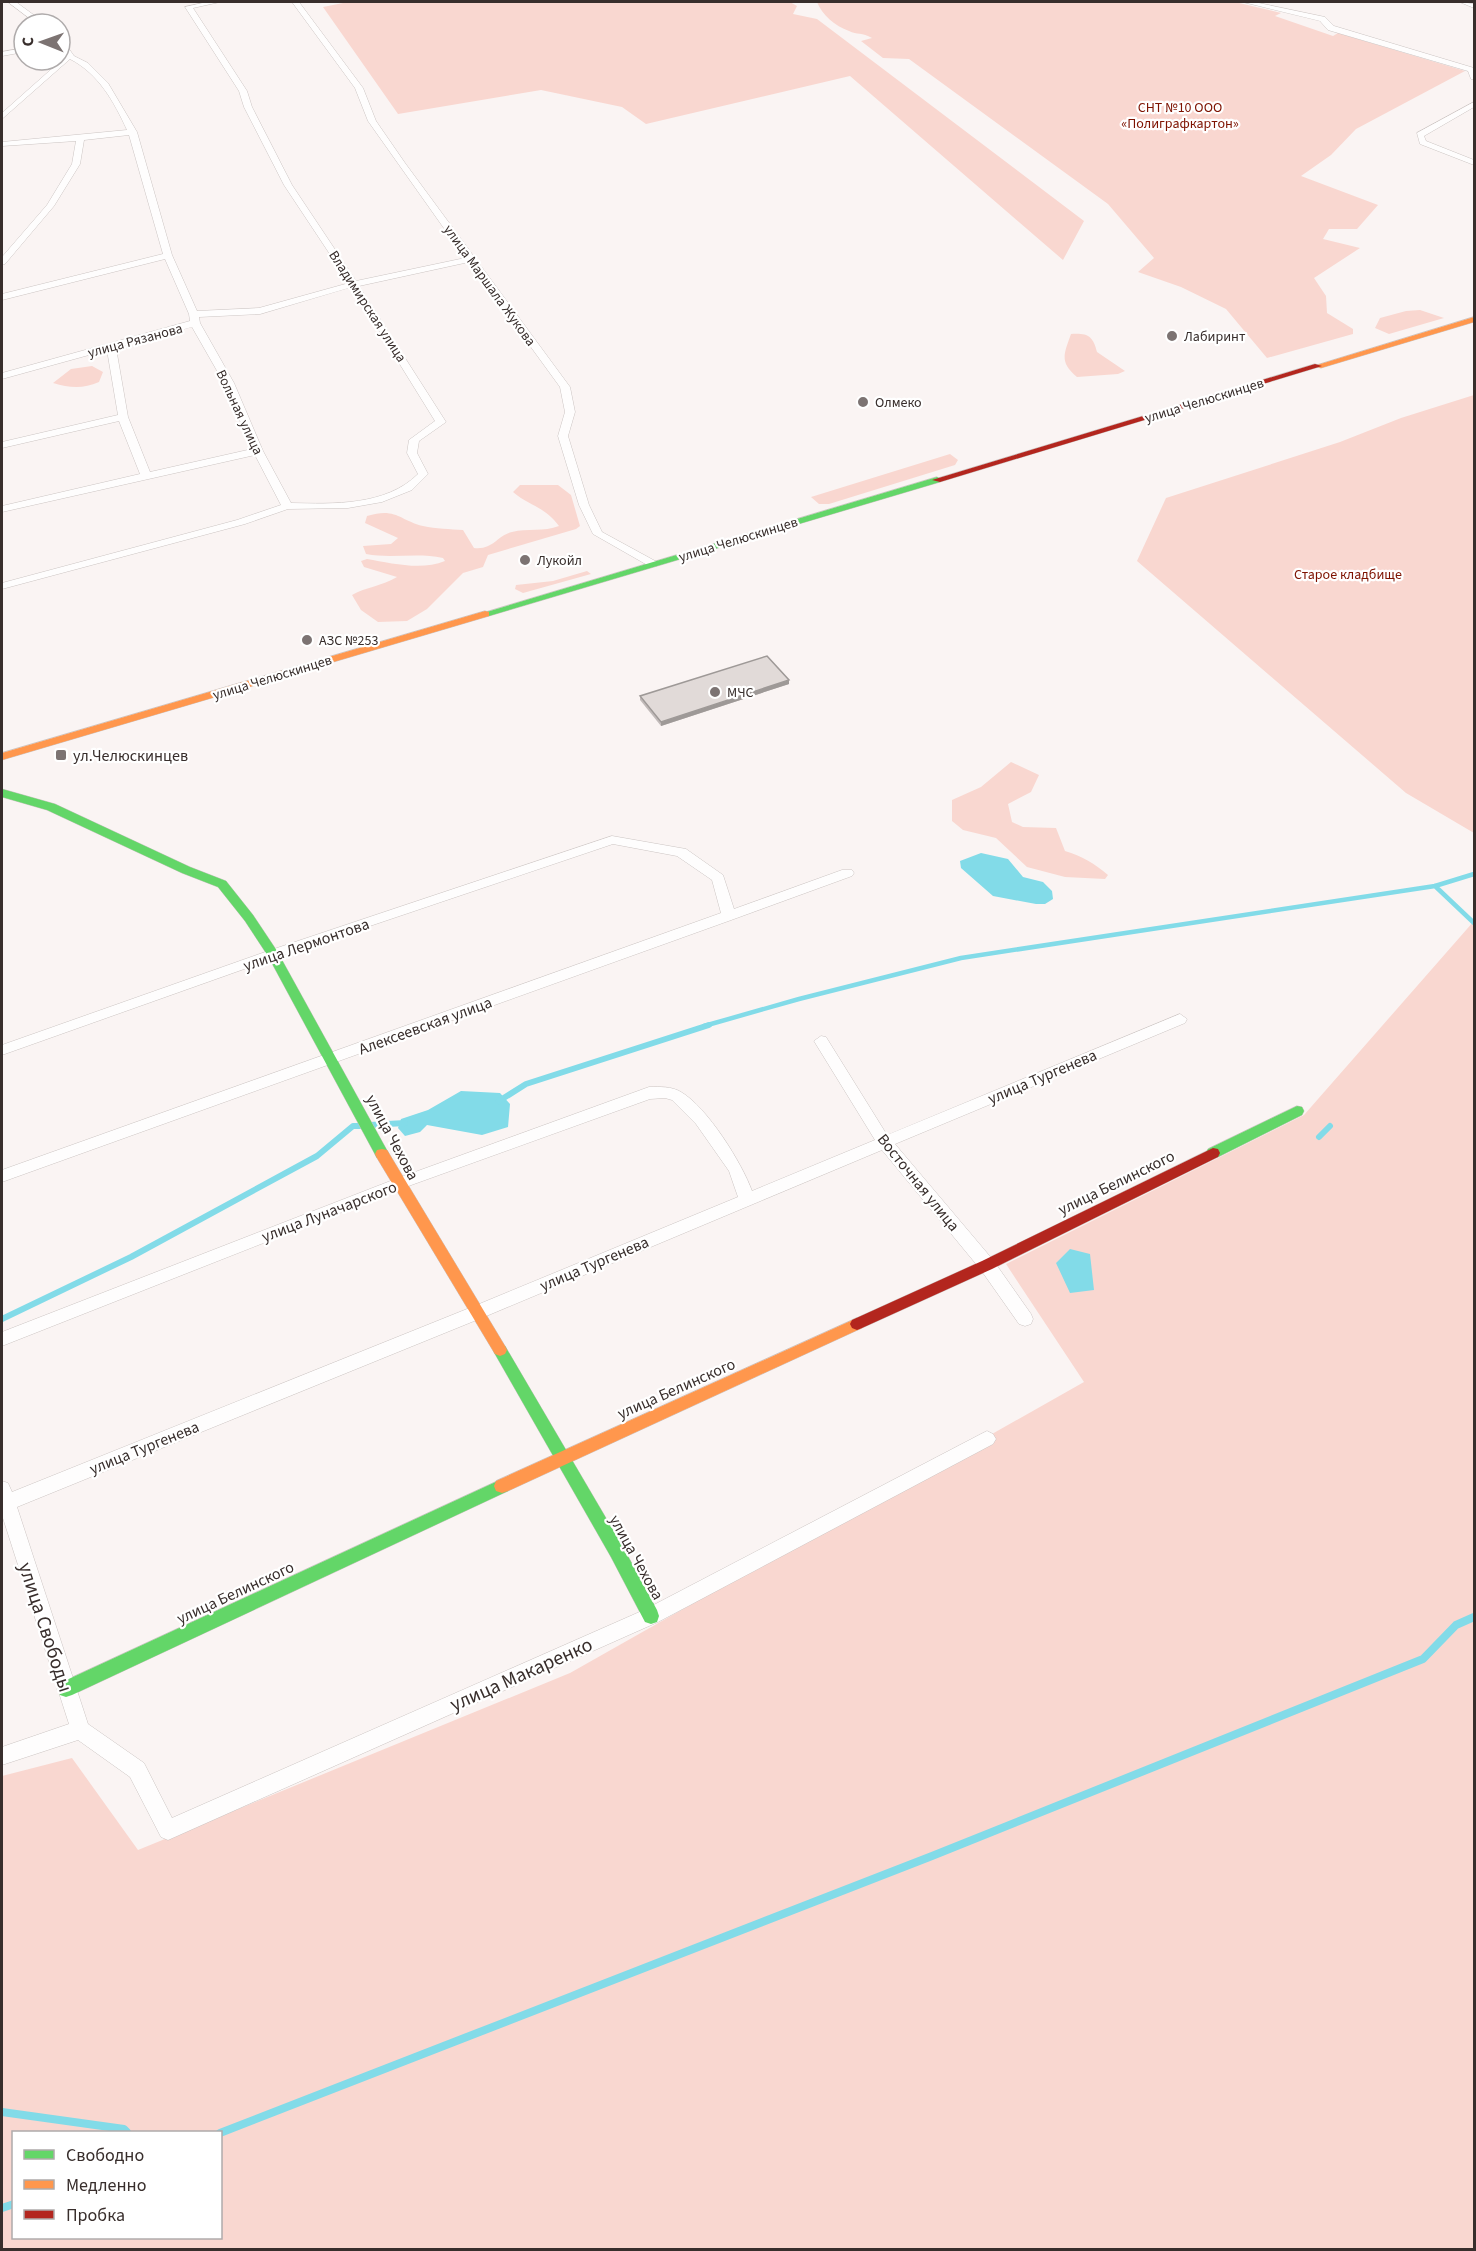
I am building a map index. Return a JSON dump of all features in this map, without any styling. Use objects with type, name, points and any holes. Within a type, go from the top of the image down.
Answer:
[{"type":"street","points":[[12,2],[26,12]]},
{"type":"street","name":"Владимирская улица","points":[[216,2],[186,4],[243,90],[248,107],[288,185],[441,422],[414,440],[412,453],[423,474],[406,489],[375,500],[333,507],[286,506]]},
{"type":"street","name":"улица Маршала Жукова","points":[[296,2],[359,88],[372,121],[565,387],[570,412],[563,436],[584,505],[598,534],[653,564]]},
{"type":"street","points":[[1247,2],[1322,19],[1331,28],[1471,70],[1474,77]]},
{"type":"street","points":[[1464,2],[1474,6]]},
{"type":"street","name":"Вольная улица","points":[[72,56],[100,78],[133,132],[168,256],[194,319],[229,383],[258,451],[286,506]]},
{"type":"street","points":[[2,117],[52,72]]},
{"type":"street","points":[[1474,104],[1420,135],[1423,142],[1474,163]]},
{"type":"street","points":[[2,144],[133,132]]},
{"type":"street","points":[[2,262],[50,206],[76,164],[80,138]]},
{"type":"street","points":[[2,297],[168,256]]},
{"type":"street","name":"улица Рязанова","points":[[2,376],[111,347],[194,319],[260,310],[354,284],[471,259]]},
{"type":"street","name":"улица Челюскинцев","points":[[2,757],[1474,320]]},
{"type":"street","points":[[111,347],[123,417],[146,476]]},
{"type":"street","points":[[2,445],[123,417]]},
{"type":"street","points":[[2,508],[258,451]]},
{"type":"street","points":[[2,586],[241,522],[286,506]]},
{"type":"street","name":"улица Чехова","points":[[2,793],[51,807],[186,870],[222,884],[249,918],[273,954],[332,1059],[398,1184],[478,1312],[651,1616]]},
{"type":"street","name":"улица Лермонтова","points":[[2,1050],[273,954],[612,840],[681,852],[718,878],[729,916]]},
{"type":"street","name":"Алексеевская улица","points":[[2,1176],[847,873]]},
{"type":"street","name":"улица Тургенева","points":[[4,1496],[478,1312],[1180,1018]]},
{"type":"street","name":"Восточная улица","points":[[821,1041],[884,1142],[987,1265],[1025,1319]]},
{"type":"street","name":"улица Луначарского","points":[[2,1339],[398,1184],[649,1093],[666,1092],[678,1096],[701,1120],[735,1169],[747,1199]]},
{"type":"street","name":"улица Белинского","points":[[66,1689],[563,1458],[987,1265],[1297,1111]]},
{"type":"street","name":"улица Макаренко","points":[[80,1730],[137,1770],[168,1830],[651,1616],[987,1439]]},
{"type":"street","name":"улица Свободы","points":[[4,1496],[80,1730]]},
{"type":"street","points":[[2,1756],[80,1730]]},
{"type":"green space","points":[[348,2],[790,2],[797,6],[793,14],[817,19],[1084,221],[1063,260],[850,76],[646,124],[622,107],[541,90],[398,114],[323,7]]},
{"type":"green space","name":"СНТ №10 ООО «Полиграфкартон»","points":[[817,2],[1235,2],[1281,13],[1275,16],[1333,36],[1338,33],[1465,71],[1356,129],[1331,155],[1301,176],[1378,205],[1357,229],[1329,229],[1323,239],[1360,248],[1314,278],[1326,296],[1327,313],[1353,329],[1353,334],[1267,358],[1226,309],[1181,287],[1138,272],[1154,258],[1108,204],[909,59],[883,58],[861,41],[872,38],[839,26],[826,16]]},
{"type":"green space","points":[[1420,310],[1444,318],[1389,334],[1375,328],[1380,318]]},
{"type":"green space","points":[[1071,334],[1082,334],[1089,337],[1094,342],[1097,352],[1125,371],[1118,374],[1077,377],[1065,362],[1066,347]]},
{"type":"green space","points":[[92,366],[103,372],[99,382],[76,387],[53,383],[71,369]]},
{"type":"green space","name":"Старое кладбище","points":[[1474,395],[1474,833],[1406,793],[1137,561],[1166,498],[1340,442],[1401,418]]},
{"type":"green space","points":[[950,454],[958,460],[955,465],[829,504],[819,504],[811,497]]},
{"type":"green space","points":[[520,485],[558,485],[571,495],[580,526],[488,555],[483,567],[463,573],[427,609],[407,621],[378,622],[361,610],[352,595],[397,577],[364,567],[361,561],[367,559],[416,566],[445,561],[443,558],[433,556],[366,554],[363,546],[391,544],[398,538],[365,523],[367,516],[385,513],[397,515],[423,526],[463,530],[474,548],[491,545],[502,536],[512,532],[559,526],[543,510],[513,492]]},
{"type":"green space","points":[[587,571],[591,574],[523,593],[515,589],[516,585],[553,581]]},
{"type":"green space","points":[[1011,762],[1039,775],[1031,792],[1008,804],[1012,822],[1023,827],[1056,828],[1065,851],[1098,867],[1108,875],[1105,879],[1065,877],[1027,867],[996,838],[963,830],[952,821],[952,800],[981,787]]},
{"type":"green space","points":[[1474,921],[1474,2249],[2,2250],[2,1776],[72,1758],[138,1850],[570,1673],[1084,1382],[1006,1264],[1304,1115]]},
{"type":"water","points":[[981,853],[1008,859],[1023,877],[1043,882],[1052,891],[1053,899],[1045,904],[1036,904],[993,896],[961,868],[960,861]]},
{"type":"water","points":[[461,1091],[500,1093],[510,1104],[508,1127],[482,1135],[427,1125],[420,1132],[405,1136],[398,1128],[401,1119],[428,1110]]},
{"type":"water","points":[[1070,1249],[1090,1254],[1094,1290],[1070,1293],[1056,1263]]},
{"type":"building","name":"МЧС","points":[[767,656],[789,680],[661,722],[640,696]]},
{"type":"waterway","points":[[1435,886],[1474,874]]},
{"type":"waterway","points":[[704,1026],[799,999],[961,958],[1435,886]]},
{"type":"waterway","points":[[1435,886],[1474,923]]},
{"type":"waterway","points":[[499,1101],[526,1084],[709,1025]]},
{"type":"waterway","points":[[370,1125],[405,1123]]},
{"type":"waterway","points":[[2,1319],[131,1257],[317,1156],[353,1126],[360,1126]]},
{"type":"waterway","points":[[1319,1137],[1330,1126]]},
{"type":"waterway","points":[[222,2132],[932,1856],[1423,1659],[1456,1625],[1474,1617]]},
{"type":"waterway","points":[[2,2112],[126,2131]]},
{"type":"waterway","points":[[2,2208],[12,2205]]},
{"type":"traffic: fast","points":[[485,614],[937,480]]},
{"type":"traffic: fast","points":[[2,793],[51,807],[186,870],[222,884],[249,918],[273,954],[382,1154]]},
{"type":"traffic: fast","points":[[1213,1153],[1297,1111]]},
{"type":"traffic: fast","points":[[500,1350],[617,1552],[651,1616]]},
{"type":"traffic: fast","points":[[66,1689],[502,1486]]},
{"type":"traffic: slow","points":[[1318,366],[1474,320]]},
{"type":"traffic: slow","points":[[2,757],[485,614]]},
{"type":"traffic: slow","points":[[382,1154],[500,1350]]},
{"type":"traffic: slow","points":[[502,1486],[857,1324]]},
{"type":"traffic: jam","points":[[937,480],[1318,366]]},
{"type":"traffic: jam","points":[[857,1324],[987,1265],[1213,1153]]},
{"type":"place","name":"Лабиринт","points":[[1172,336]]},
{"type":"place","name":"Олмеко","points":[[863,402]]},
{"type":"place","name":"Лукойл","points":[[525,560]]},
{"type":"place","name":"АЗС №253","points":[[307,640]]},
{"type":"place","name":"МЧС","points":[[715,692]]},
{"type":"place","name":"ул.Челюскинцев","points":[[61,755]]}]
